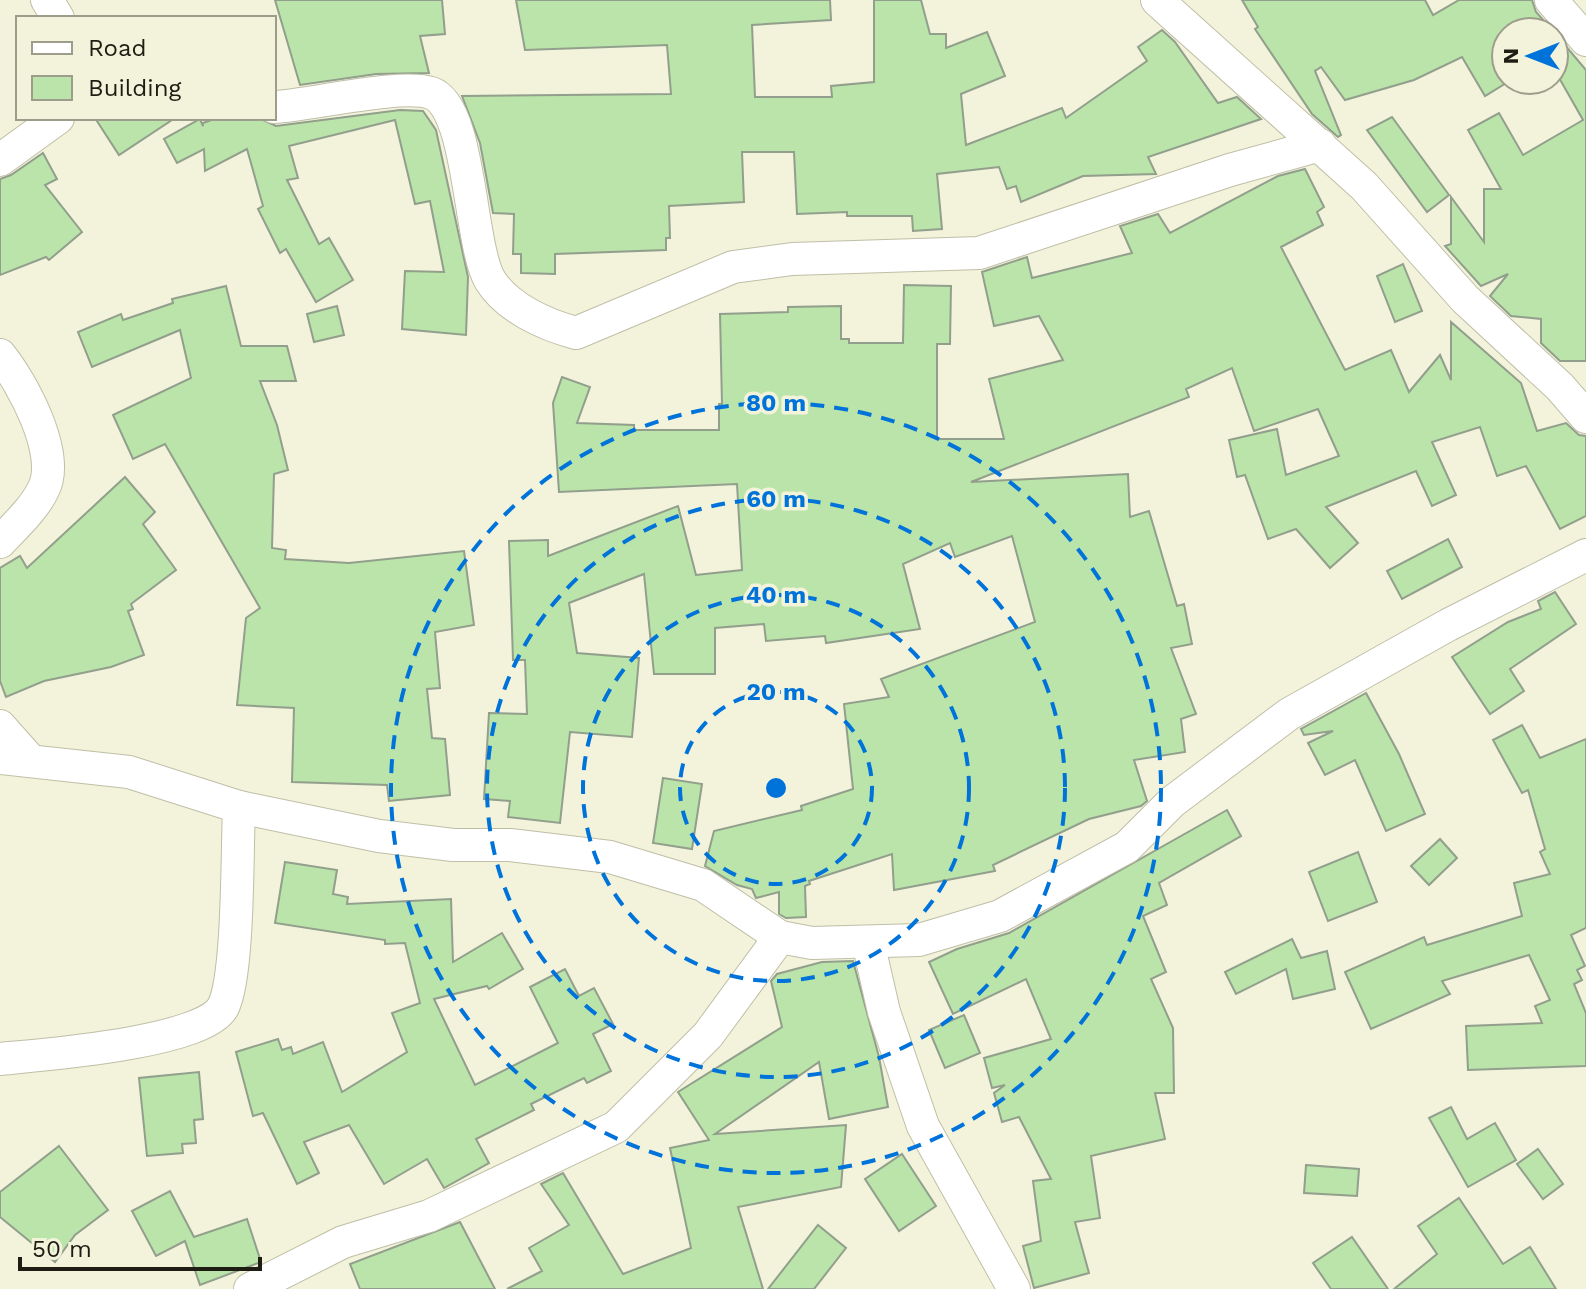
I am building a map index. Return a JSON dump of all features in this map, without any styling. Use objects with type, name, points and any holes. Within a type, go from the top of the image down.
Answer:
[{"type":"street","points":[[1157,0],[1364,186],[1465,299],[1560,387],[1586,417]]},
{"type":"street","points":[[1551,0],[1586,40]]},
{"type":"street","points":[[276,107],[422,91],[440,97],[448,108],[463,152],[488,277],[511,303],[558,328],[576,333],[601,326],[649,300],[746,264],[792,259],[979,253],[1230,170],[1320,145]]},
{"type":"street","points":[[0,160],[55,120]]},
{"type":"street","points":[[0,355],[19,378],[50,463],[45,488],[0,542]]},
{"type":"street","points":[[0,726],[15,760],[129,772],[239,807],[379,836],[453,845],[510,845],[610,857],[703,885],[780,937],[812,943],[919,940],[1000,916],[1127,847],[1172,802],[1289,714],[1448,625],[1586,555]]},
{"type":"street","points":[[0,1059],[98,1050],[139,1041],[212,1019],[222,1009],[231,972],[239,807]]},
{"type":"street","points":[[250,1289],[343,1242],[429,1216],[616,1127],[708,1035],[780,937]]},
{"type":"street","points":[[868,942],[884,1012],[923,1126],[1014,1289]]},
{"type":"building","points":[[275,0],[442,0],[445,34],[420,36],[429,73],[376,74],[300,85]]},
{"type":"building","points":[[516,0],[830,0],[831,20],[752,25],[755,97],[832,97],[831,86],[874,82],[874,0],[921,0],[930,34],[946,34],[946,48],[987,32],[1005,76],[961,94],[966,145],[1062,108],[1066,118],[1147,61],[1138,47],[1162,30],[1175,42],[1218,103],[1237,97],[1261,119],[1148,157],[1156,174],[1083,176],[1021,202],[1016,186],[1007,189],[999,167],[937,174],[942,229],[913,231],[912,216],[847,216],[847,212],[797,214],[794,152],[742,152],[744,202],[669,206],[670,238],[666,238],[666,250],[555,254],[555,274],[521,273],[521,254],[513,254],[514,214],[493,213],[480,143],[462,96],[671,94],[667,45],[525,50]]},
{"type":"building","points":[[1242,0],[1425,0],[1433,15],[1459,0],[1532,0],[1540,16],[1490,16],[1490,93],[1485,96],[1462,57],[1414,80],[1345,100],[1321,67],[1315,71],[1341,135],[1338,137],[1312,114],[1255,29],[1258,27]]},
{"type":"building","points":[[1570,51],[1586,70],[1586,361],[1560,361],[1541,343],[1541,319],[1511,316],[1490,296],[1508,274],[1481,286],[1445,246],[1451,244],[1451,197],[1484,242],[1484,189],[1501,189],[1468,130],[1499,113],[1523,155],[1583,120],[1569,96]]},
{"type":"building","points":[[400,110],[423,111],[436,130],[468,277],[466,335],[402,329],[405,271],[444,272],[430,201],[415,204],[395,120],[289,146],[298,178],[287,180],[319,244],[329,238],[353,280],[316,302],[286,249],[280,253],[258,209],[263,206],[247,149],[205,171],[204,149],[177,163],[164,139],[198,120],[203,126],[203,123],[211,120],[263,120],[276,126]]},
{"type":"building","points":[[1392,117],[1449,195],[1427,212],[1367,130]]},
{"type":"building","points":[[96,120],[172,120],[119,155]]},
{"type":"building","points":[[43,153],[57,179],[45,185],[82,232],[49,260],[46,257],[0,275],[0,179]]},
{"type":"building","points":[[1305,169],[1324,207],[1317,212],[1323,225],[1281,247],[1345,370],[1391,350],[1409,392],[1440,355],[1451,380],[1451,322],[1521,383],[1537,431],[1566,423],[1579,435],[1586,436],[1586,516],[1560,529],[1526,466],[1497,476],[1480,427],[1432,442],[1456,495],[1432,506],[1416,471],[1326,507],[1358,543],[1330,568],[1296,529],[1268,539],[1245,475],[1237,477],[1229,440],[1277,429],[1286,475],[1339,456],[1318,409],[1254,431],[1232,368],[1186,389],[1189,397],[971,482],[1128,474],[1130,517],[1149,511],[1177,606],[1184,604],[1192,644],[1171,648],[1196,714],[1181,719],[1185,752],[1134,760],[1147,801],[1141,806],[1089,819],[993,865],[995,871],[894,890],[892,854],[809,881],[810,884],[805,886],[806,917],[786,918],[779,914],[779,892],[756,898],[752,889],[737,885],[705,866],[714,831],[802,810],[801,806],[853,789],[844,704],[889,697],[881,679],[1035,622],[1012,536],[955,557],[950,543],[903,564],[920,629],[826,643],[825,636],[766,641],[764,624],[715,628],[715,674],[654,674],[644,574],[569,603],[577,653],[639,658],[632,737],[570,732],[560,823],[508,817],[510,801],[484,799],[489,713],[527,714],[525,660],[513,660],[509,541],[548,540],[548,556],[678,506],[696,575],[742,570],[737,484],[559,492],[553,403],[562,377],[590,387],[577,423],[634,425],[634,430],[719,430],[719,404],[722,404],[720,314],[788,312],[788,307],[841,306],[841,339],[849,339],[849,343],[903,343],[904,285],[951,286],[950,344],[937,344],[937,439],[1004,439],[989,379],[1063,360],[1039,316],[994,326],[982,272],[1027,257],[1032,278],[1132,253],[1120,226],[1158,214],[1170,233],[1278,176]]},
{"type":"building","points":[[1403,264],[1422,311],[1395,322],[1377,276]]},
{"type":"building","points":[[226,286],[241,346],[287,346],[296,381],[260,381],[277,425],[288,470],[274,474],[272,548],[286,550],[285,559],[349,563],[464,551],[474,625],[435,632],[440,688],[427,689],[432,738],[445,739],[450,795],[389,801],[387,785],[292,782],[294,708],[237,705],[246,618],[260,608],[165,444],[133,459],[113,415],[191,378],[180,330],[92,367],[78,332],[121,314],[123,320],[173,303],[172,299]]},
{"type":"building","points":[[337,306],[344,335],[314,342],[307,314]]},
{"type":"building","points":[[125,477],[155,512],[143,524],[176,570],[131,604],[133,609],[128,611],[144,655],[111,667],[44,681],[6,697],[0,681],[0,568],[20,556],[27,568]]},
{"type":"building","points":[[1448,539],[1462,567],[1402,599],[1387,571]]},
{"type":"building","points":[[1555,592],[1576,624],[1510,669],[1524,691],[1490,714],[1452,657],[1508,622],[1541,609],[1538,601]]},
{"type":"building","points":[[1366,693],[1399,754],[1425,814],[1386,831],[1355,760],[1325,775],[1308,743],[1333,731],[1304,735],[1301,729]]},
{"type":"building","points":[[1522,725],[1540,758],[1586,739],[1586,928],[1571,935],[1585,966],[1577,970],[1582,980],[1574,984],[1586,1013],[1586,1066],[1468,1070],[1466,1026],[1542,1023],[1535,1006],[1550,1000],[1529,955],[1442,981],[1450,994],[1371,1029],[1345,972],[1424,937],[1427,945],[1522,916],[1514,883],[1550,874],[1540,852],[1545,849],[1528,790],[1522,793],[1493,740]]},
{"type":"building","points":[[663,778],[702,784],[692,849],[653,843]]},
{"type":"building","points":[[1227,810],[1241,836],[1159,883],[1167,905],[1143,916],[1166,972],[1151,979],[1173,1028],[1174,1093],[1155,1093],[1165,1139],[1091,1156],[1100,1218],[1075,1222],[1089,1273],[1034,1288],[1023,1246],[1041,1241],[1033,1181],[1051,1179],[1019,1117],[1002,1122],[994,1093],[1005,1085],[992,1088],[984,1058],[1051,1039],[1026,979],[953,1014],[929,962],[957,949],[1009,933]]},
{"type":"building","points":[[1440,839],[1457,858],[1429,885],[1411,866]]},
{"type":"building","points":[[1358,852],[1377,902],[1328,921],[1309,872]]},
{"type":"building","points":[[285,862],[337,870],[333,894],[348,897],[347,904],[451,899],[453,962],[502,933],[523,969],[489,989],[487,986],[434,999],[475,1085],[558,1043],[530,987],[565,969],[579,996],[594,988],[613,1024],[593,1034],[611,1071],[587,1083],[584,1078],[531,1104],[534,1110],[476,1139],[489,1163],[444,1188],[427,1159],[384,1184],[349,1125],[304,1142],[319,1173],[297,1184],[263,1113],[253,1116],[236,1052],[278,1039],[282,1050],[291,1047],[293,1054],[323,1042],[342,1092],[407,1052],[392,1013],[420,1003],[405,943],[385,944],[385,940],[275,923]]},
{"type":"building","points":[[1292,939],[1301,958],[1327,951],[1335,989],[1293,999],[1286,969],[1236,994],[1225,972]]},
{"type":"building","points":[[853,961],[879,1057],[888,1107],[829,1119],[819,1062],[715,1134],[846,1125],[841,1187],[738,1207],[763,1289],[507,1289],[542,1271],[529,1248],[569,1225],[541,1184],[563,1173],[623,1274],[691,1248],[670,1148],[709,1140],[678,1092],[782,1027],[771,981],[777,974],[822,962]]},
{"type":"building","points":[[964,1015],[980,1053],[945,1068],[929,1030]]},
{"type":"building","points":[[199,1072],[203,1119],[194,1120],[196,1143],[182,1144],[183,1153],[147,1156],[139,1078]]},
{"type":"building","points":[[1451,1107],[1467,1139],[1495,1123],[1516,1160],[1468,1187],[1429,1118]]},
{"type":"building","points":[[59,1146],[108,1210],[75,1235],[55,1262],[0,1217],[0,1192]]},
{"type":"building","points":[[1538,1149],[1563,1184],[1543,1199],[1517,1164]]},
{"type":"building","points":[[902,1154],[936,1206],[899,1231],[865,1179]]},
{"type":"building","points":[[1306,1165],[1359,1169],[1357,1196],[1304,1193]]},
{"type":"building","points":[[170,1191],[194,1237],[247,1219],[261,1262],[200,1285],[185,1241],[156,1256],[132,1211]]},
{"type":"building","points":[[1459,1198],[1503,1264],[1530,1247],[1556,1289],[1394,1289],[1437,1254],[1418,1226]]},
{"type":"building","points":[[460,1222],[495,1289],[360,1289],[350,1264]]},
{"type":"building","points":[[818,1225],[846,1248],[814,1289],[768,1289]]},
{"type":"building","points":[[1352,1237],[1388,1289],[1331,1289],[1313,1263]]}]
